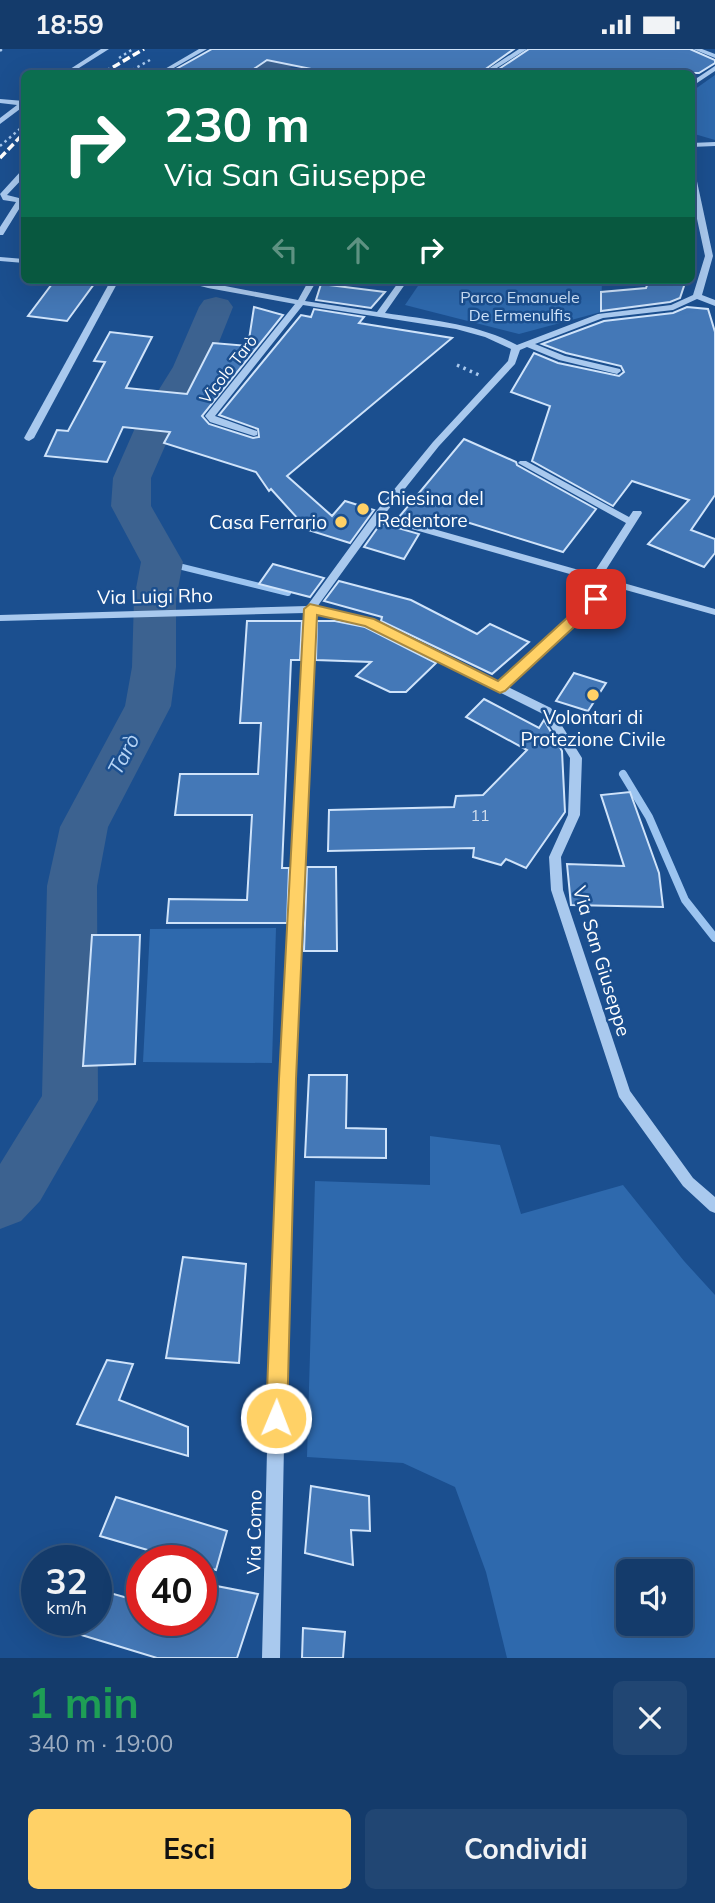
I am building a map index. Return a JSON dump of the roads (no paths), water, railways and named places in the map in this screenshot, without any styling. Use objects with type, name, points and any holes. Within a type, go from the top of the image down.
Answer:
[{"type":"street","points":[[72,70],[106,49]]},
{"type":"street","points":[[166,70],[204,49]]},
{"type":"street","points":[[490,70],[524,49]]},
{"type":"street","points":[[696,49],[715,56]]},
{"type":"street","points":[[695,82],[715,68]]},
{"type":"street","points":[[0,101],[21,104]]},
{"type":"street","points":[[0,123],[21,106]]},
{"type":"street","points":[[695,145],[715,143]]},
{"type":"street","points":[[21,176],[3,195],[6,198],[21,198]]},
{"type":"street","points":[[695,190],[709,255],[697,296]]},
{"type":"street","points":[[0,233],[21,200]]},
{"type":"street","points":[[0,259],[21,261]]},
{"type":"street","points":[[29,438],[113,284]]},
{"type":"street","points":[[199,284],[241,294],[379,315],[499,338],[516,348]]},
{"type":"street","points":[[300,303],[311,284]]},
{"type":"street","points":[[379,315],[401,284]]},
{"type":"street","points":[[516,348],[601,316],[673,307],[697,296],[715,303]]},
{"type":"street","name":"Vicolo Tarò","points":[[254,433],[213,420],[210,416],[300,303]]},
{"type":"street","points":[[527,344],[562,358],[617,371]]},
{"type":"street","points":[[310,609],[378,516],[436,444],[512,362],[516,348]]},
{"type":"street","points":[[523,463],[634,518],[597,576]]},
{"type":"street","points":[[378,516],[615,581],[715,612]]},
{"type":"street","points":[[500,688],[615,581]]},
{"type":"street","name":"Via Luigi Rho","points":[[0,618],[310,609]]},
{"type":"street","name":"Via San Giuseppe","points":[[310,609],[369,622],[547,711],[576,758],[574,815],[555,857],[557,890],[624,1093],[688,1182],[715,1206]]},
{"type":"street","name":"Via Como","points":[[271,1658],[279,1285],[310,609]]},
{"type":"waterway","name":"Tarò","points":[[269,70],[275,63],[325,49]]},
{"type":"waterway","name":"Tarò","points":[[0,1203],[20,1183],[70,1100],[72,886],[84,827],[148,706],[154,667],[155,599],[162,562],[131,506],[132,478],[154,428],[191,367],[216,307]]},
{"type":"waterway","points":[[162,562],[288,593]]},
{"type":"waterway","points":[[623,774],[649,817],[685,900],[715,938]]},
{"type":"railway","points":[[108,70],[144,49]]},
{"type":"railway","points":[[0,158],[21,136]]},
{"type":"place","name":"Chiesina del Redentore","points":[[363,509]]},
{"type":"place","name":"Casa Ferrario","points":[[341,522]]},
{"type":"place","name":"Volontari di Protezione Civile","points":[[593,695]]},
{"type":"park label","name":"Parco Emanuele De Ermenulfis","points":[[520,306]]}]
